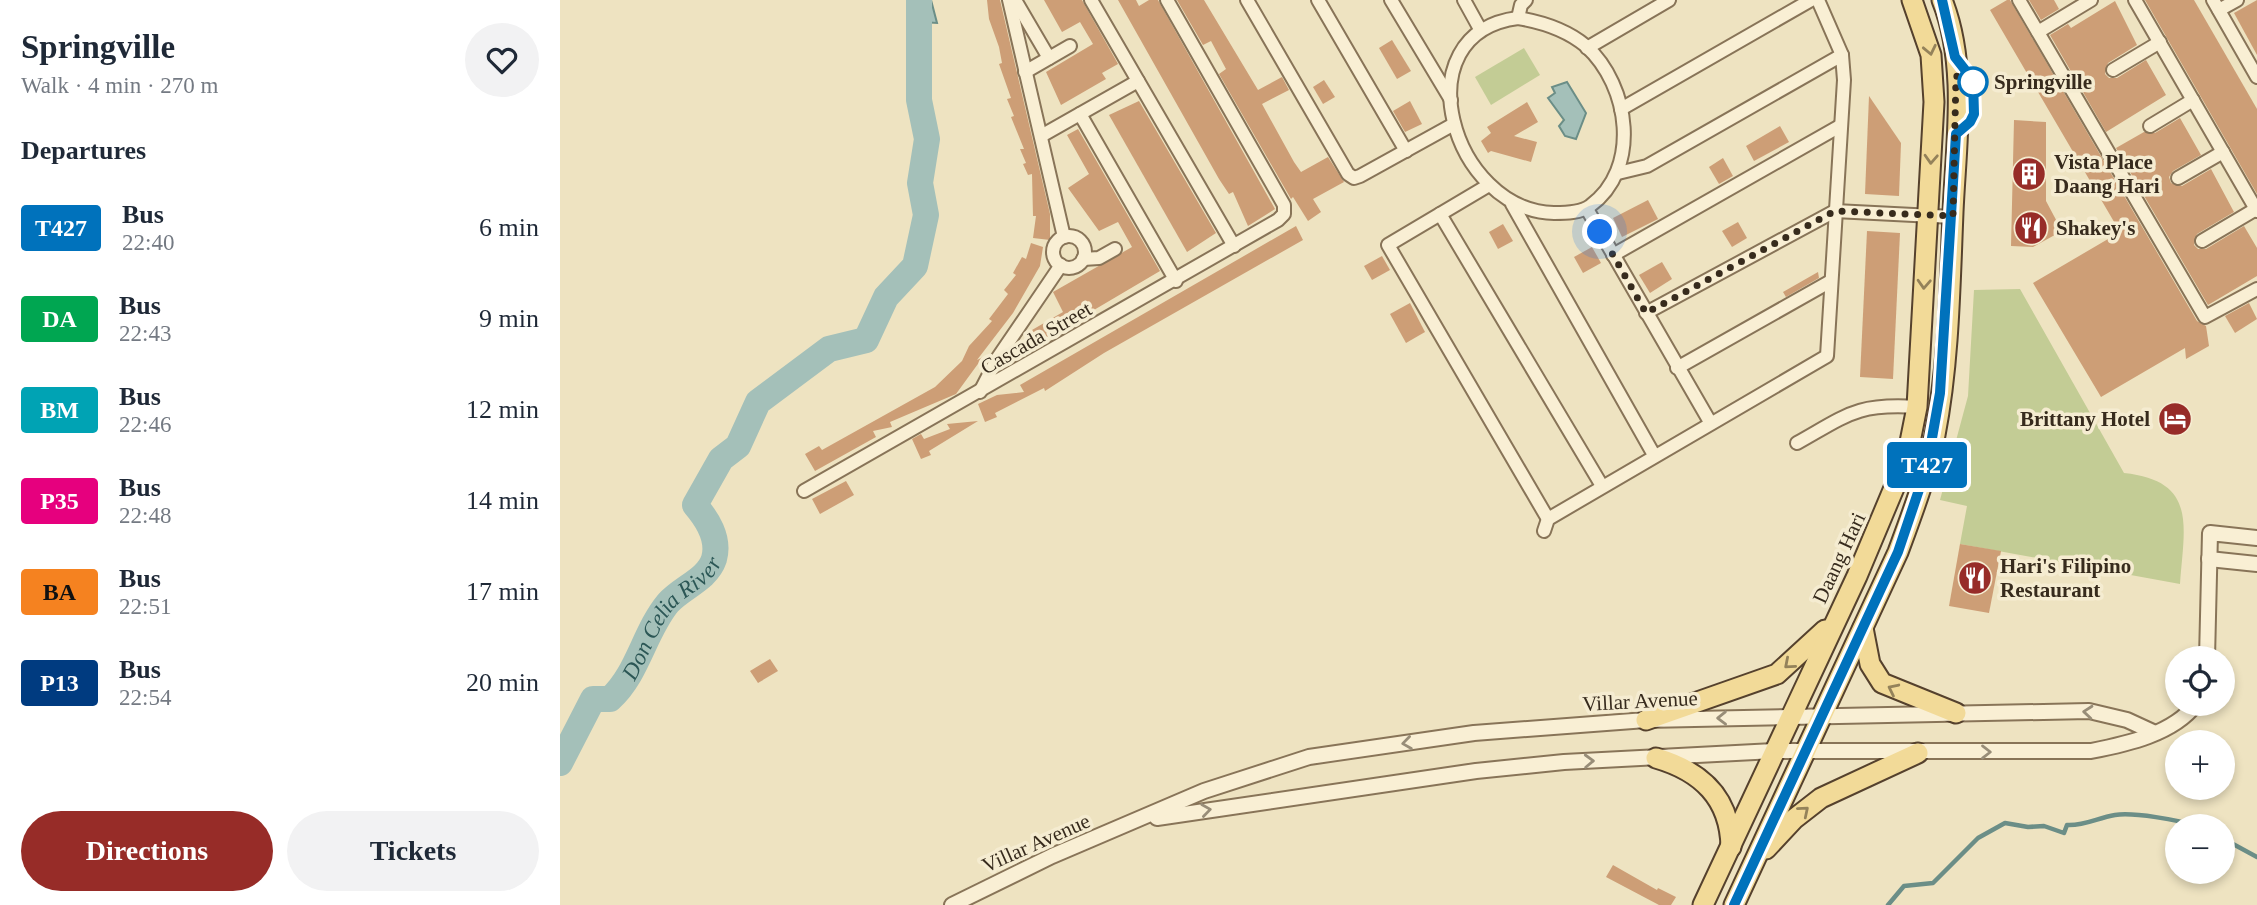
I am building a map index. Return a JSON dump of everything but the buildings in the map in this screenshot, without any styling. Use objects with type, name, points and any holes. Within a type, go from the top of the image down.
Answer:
[{"type":"main road","name":"Daang Hari","points":[[1703,905],[1889,506],[1907,457],[1917,407],[1934,78],[1927,37],[1912,0]]},
{"type":"main road","points":[[1734,905],[1910,522],[1935,435],[1953,216],[1955,57],[1941,0]]},
{"type":"main road","points":[[1646,720],[1777,674],[1838,616]]},
{"type":"main road","points":[[1863,628],[1870,664],[1882,683],[1956,713]]},
{"type":"main road","points":[[1756,860],[1794,819],[1821,798],[1866,774],[1918,752]]},
{"type":"main road","points":[[1656,758],[1690,770],[1716,795],[1728,820],[1731,848]]},
{"type":"street","points":[[1009,0],[1064,237]]},
{"type":"street","points":[[1015,0],[1049,58]]},
{"type":"street","points":[[1091,0],[1234,246]]},
{"type":"street","name":"Cascada Street","points":[[804,491],[1176,281],[1284,214],[1284,205],[1167,0]]},
{"type":"street","points":[[1247,0],[1348,174],[1354,178],[1454,124]]},
{"type":"street","points":[[1318,0],[1406,151]]},
{"type":"street","points":[[1391,0],[1451,101]]},
{"type":"street","points":[[1464,0],[1480,29]]},
{"type":"street","points":[[1518,19],[1521,5],[1526,0]]},
{"type":"street","points":[[1587,48],[1669,0]]},
{"type":"street","points":[[1620,109],[1811,0]]},
{"type":"street","points":[[1489,185],[1388,245],[1546,525],[1602,486],[1827,356],[1842,55],[1818,0]]},
{"type":"street","points":[[2019,0],[2206,317],[2257,289]]},
{"type":"street","points":[[2038,32],[2091,0]]},
{"type":"street","points":[[2135,0],[2257,210],[2202,241]]},
{"type":"street","points":[[2237,0],[2216,5],[2257,77]]},
{"type":"street","points":[[1512,204],[1544,213],[1587,209],[1604,196],[1618,173],[1624,138],[1620,109],[1609,78],[1587,48],[1567,33],[1518,19],[1500,21],[1480,29],[1466,42],[1452,75],[1454,124],[1469,158],[1489,185],[1512,204],[1654,456]]},
{"type":"street","points":[[2113,69],[2160,42]]},
{"type":"street","points":[[1025,72],[1070,46]]},
{"type":"street","points":[[1618,173],[1647,166],[1842,55]]},
{"type":"street","points":[[1041,136],[1138,80]]},
{"type":"street","points":[[2150,126],[2193,100]]},
{"type":"street","points":[[1080,114],[1176,281]]},
{"type":"street","points":[[1613,255],[1840,126]]},
{"type":"street","points":[[2178,178],[2223,152]]},
{"type":"street","points":[[1587,209],[1710,422]]},
{"type":"street","points":[[1646,313],[1835,211],[1953,216]]},
{"type":"street","points":[[1440,214],[1602,486]]},
{"type":"street","points":[[1083,259],[1082,244],[1074,237],[1064,237],[1054,247],[1054,257],[1061,265],[1075,266],[1083,259],[1099,258],[1115,248]]},
{"type":"street","points":[[980,392],[997,359],[1061,265]]},
{"type":"street","points":[[1677,368],[1831,281]]},
{"type":"street","points":[[1797,443],[1853,412],[1868,407],[1917,407]]},
{"type":"street","points":[[2207,646],[2210,533],[2257,538]]},
{"type":"street","points":[[2209,559],[2257,564]]},
{"type":"street","name":"Villar Avenue","points":[[952,905],[1052,856],[1204,791],[1309,757],[1474,733],[1646,720],[2089,711],[2127,720],[2153,732]]},
{"type":"street","name":"Villar Avenue","points":[[1139,820],[1476,771],[1564,762],[1774,751],[2091,751],[2129,744],[2187,716]]},
{"type":"green space","points":[[1524,48],[1540,75],[1491,105],[1475,77]]},
{"type":"green space","points":[[2020,289],[2124,473],[2148,478],[2165,486],[2175,496],[2184,526],[2180,584],[1960,544],[1967,506],[1940,500],[1968,396],[1974,290]]},
{"type":"water","points":[[909,0],[931,0],[937,23],[921,22]]},
{"type":"water","points":[[1567,82],[1586,113],[1576,139],[1565,136],[1559,126],[1564,120],[1548,98],[1555,93],[1552,87]]},
{"type":"waterway","name":"Don Celia River","points":[[560,763],[593,699],[610,699],[620,689],[668,603],[711,566],[715,551],[714,536],[695,505],[721,459],[738,446],[758,402],[829,349],[866,340],[886,297],[915,266],[926,215],[920,183],[927,139],[919,100],[919,0]]},
{"type":"waterway","points":[[1888,905],[1904,886],[1933,883],[1978,838],[2005,823],[2028,827],[2044,826],[2064,833],[2067,825],[2109,816],[2123,814],[2165,819]]},
{"type":"waterway","points":[[2235,845],[2257,857]]},
{"type":"bus line","name":"T427","points":[[1734,905],[1787,785],[1898,552],[1935,435],[1951,264],[1956,134],[1970,122],[1974,114],[1973,80],[1955,57],[1951,30],[1942,0]]},
{"type":"place","name":"Springville","points":[[1973,82]]},
{"type":"place","name":"Vista Place Daang Hari","points":[[2029,174]]},
{"type":"place","name":"Shakey's","points":[[2031,228]]},
{"type":"place","name":"Brittany Hotel","points":[[2175,419]]},
{"type":"place","name":"Hari's Filipino Restaurant","points":[[1975,578]]},
{"type":"route","points":[[1600,232],[1646,313],[1835,211],[1953,216],[1956,76],[1973,82]]}]
